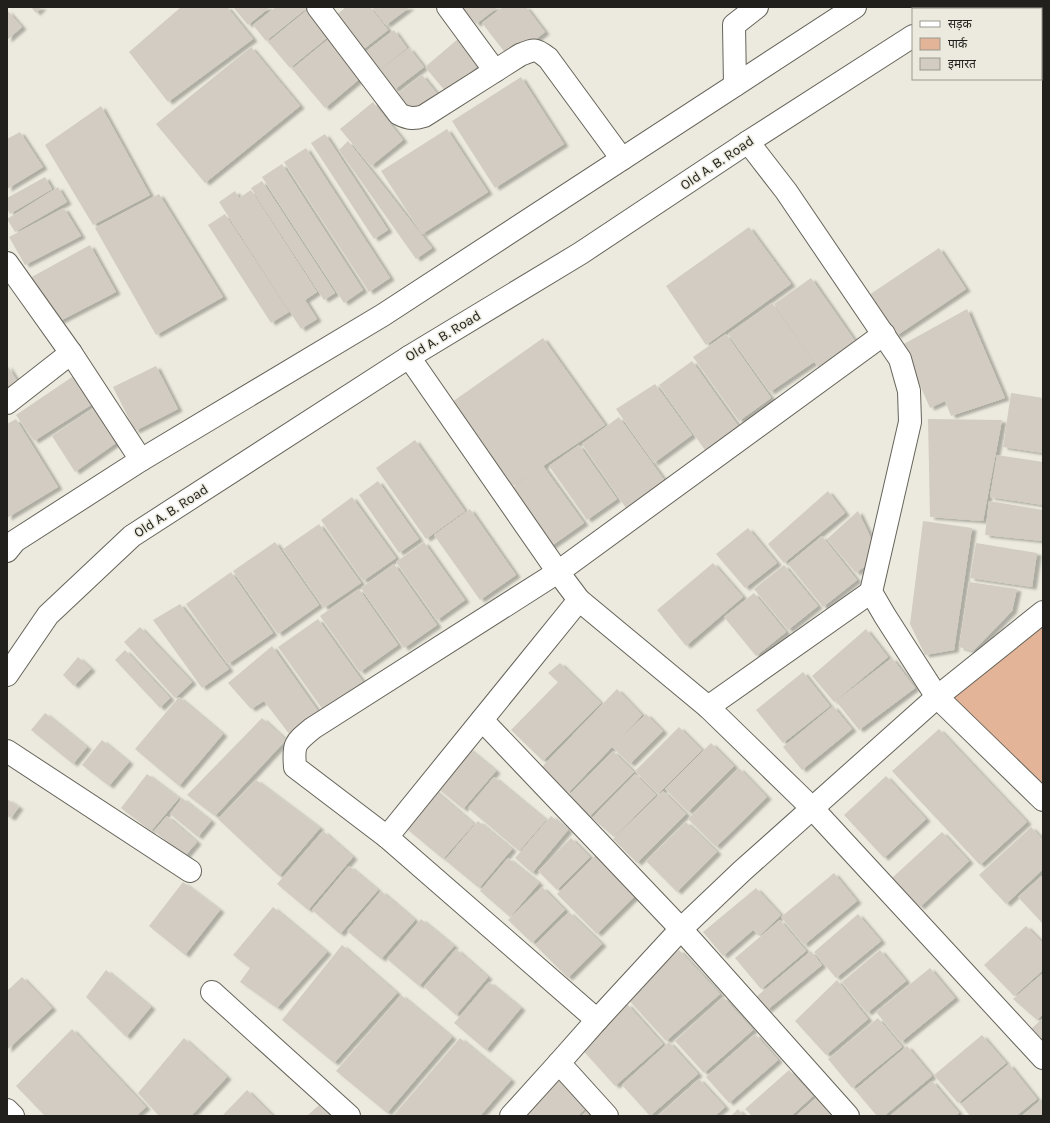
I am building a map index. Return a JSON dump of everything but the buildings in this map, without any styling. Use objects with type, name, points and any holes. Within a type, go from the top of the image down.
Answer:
[{"type":"street","points":[[318,7],[400,114],[408,119],[415,119],[424,116],[520,55],[532,50],[538,50],[548,58],[622,159]]},
{"type":"street","points":[[448,7],[495,71]]},
{"type":"street","points":[[735,85],[734,25],[757,7]]},
{"type":"street","points":[[7,551],[15,541],[141,460],[383,315],[855,7]]},
{"type":"street","name":"Old A. B. Road","points":[[7,675],[48,615],[132,536],[409,357],[581,253],[748,142],[910,42]]},
{"type":"street","points":[[708,707],[871,592],[910,422],[909,391],[900,359],[786,191],[748,142]]},
{"type":"street","points":[[7,263],[71,353],[141,460]]},
{"type":"street","points":[[596,1020],[387,837],[295,767],[294,752],[298,741],[313,728],[558,572],[884,334]]},
{"type":"street","points":[[7,403],[71,353]]},
{"type":"street","points":[[409,357],[579,600],[708,707],[812,808],[1043,1058]]},
{"type":"street","points":[[871,592],[937,697],[1043,800]]},
{"type":"street","points":[[387,837],[579,600]]},
{"type":"street","points":[[511,1116],[596,1020],[681,929],[742,871],[937,697],[1043,612]]},
{"type":"street","points":[[482,720],[681,929],[848,1116]]},
{"type":"street","points":[[7,751],[190,871]]},
{"type":"street","points":[[212,992],[349,1116]]},
{"type":"street","points":[[559,1063],[607,1116]]},
{"type":"street","points":[[7,1110],[13,1116]]},
{"type":"green space","points":[[1043,612],[1043,800],[937,697]]}]
